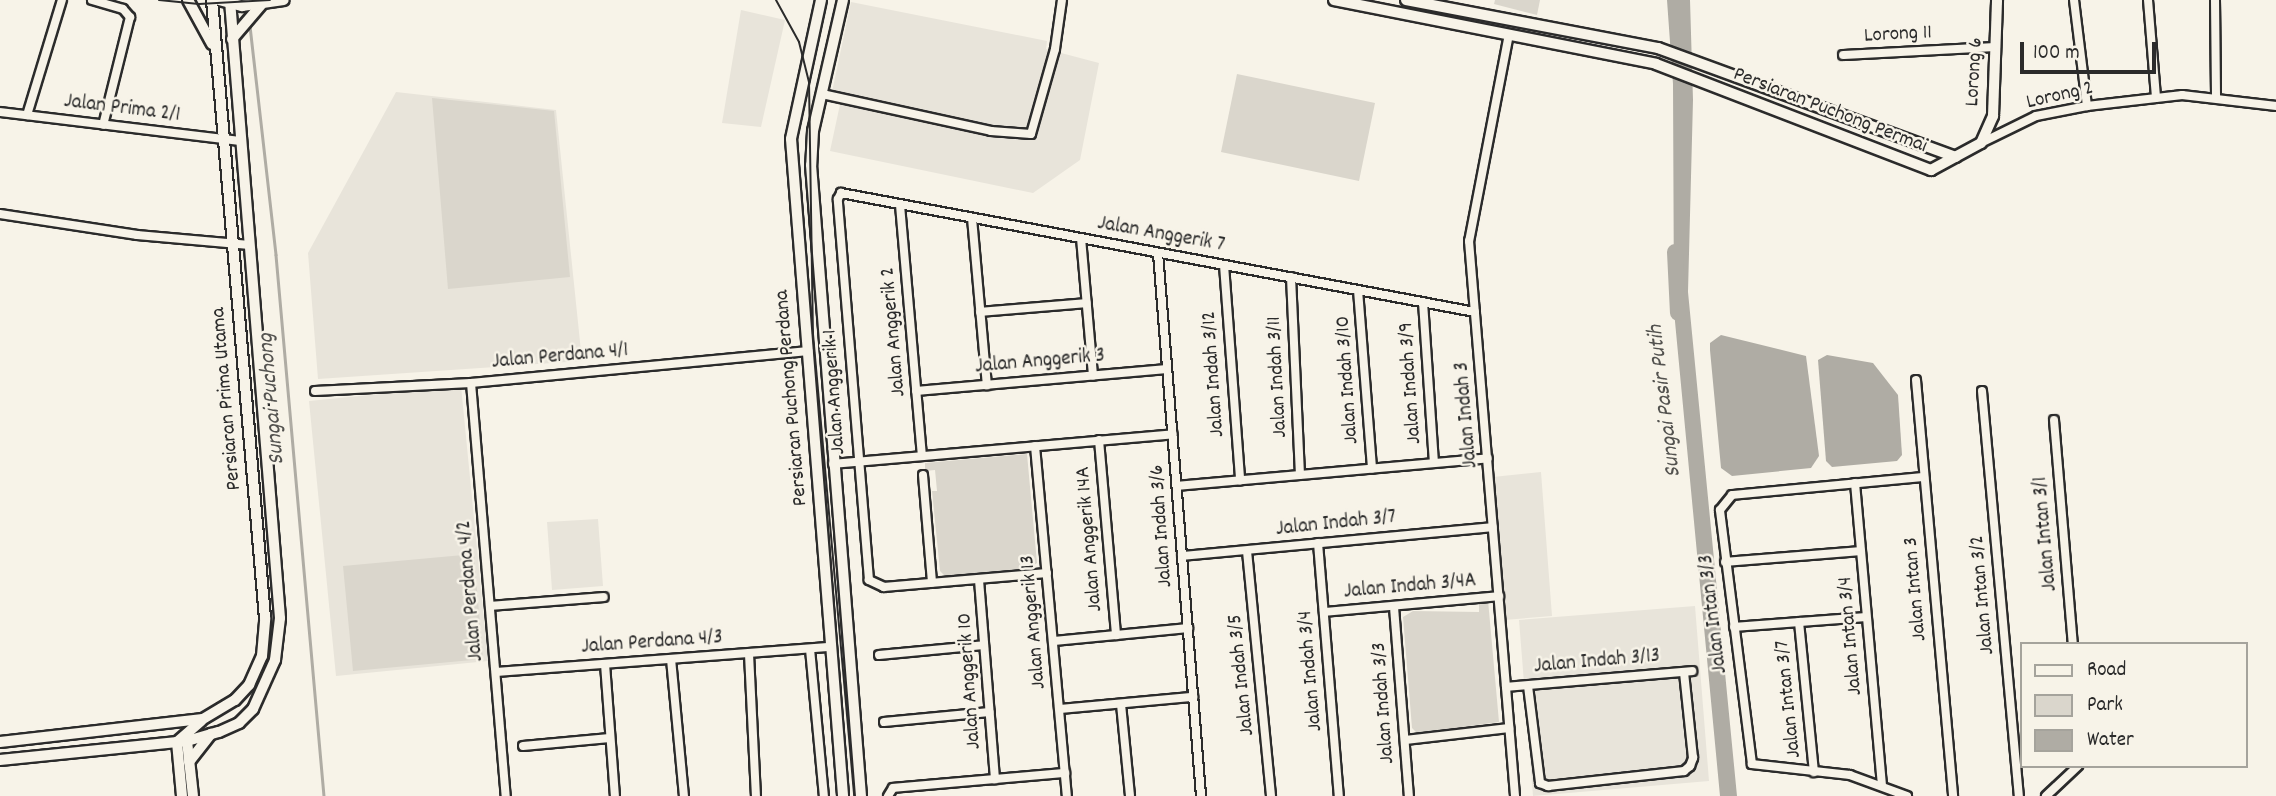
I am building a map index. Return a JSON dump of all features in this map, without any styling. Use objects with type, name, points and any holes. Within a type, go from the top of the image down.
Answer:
[{"type":"main road","points":[[188,0],[216,53]]},
{"type":"main road","name":"Persiaran Prima Utama","points":[[0,742],[154,727],[203,719],[235,700],[249,685],[262,656],[265,618],[212,0]]},
{"type":"main road","points":[[230,2],[261,5],[283,0]]},
{"type":"main road","name":"Persiaran Puchong Perdana","points":[[821,0],[790,139],[843,796]]},
{"type":"main road","name":"Persiaran Puchong Perdana","points":[[843,0],[813,131],[811,165],[861,796]]},
{"type":"main road","name":"Persiaran Puchong Permai","points":[[1334,0],[1510,34],[1671,70],[1921,169],[1931,170],[1956,157]]},
{"type":"main road","points":[[1378,9],[1409,0],[1451,23]]},
{"type":"main road","name":"Persiaran Puchong Permai","points":[[1409,0],[1456,6],[1667,52],[1956,157]]},
{"type":"main road","name":"Lorong 6","points":[[1981,143],[1993,116],[1997,0]]},
{"type":"main road","name":"Persiaran Prima Utama","points":[[0,760],[182,740],[211,734],[239,723],[253,709],[275,660],[280,618],[230,2]]},
{"type":"main road","points":[[232,39],[261,5]]},
{"type":"main road","points":[[1456,6],[1510,34],[1519,27],[1555,27]]},
{"type":"main road","points":[[1956,157],[1981,143]]},
{"type":"main road","points":[[182,740],[203,719]]},
{"type":"main road","points":[[154,727],[182,740]]},
{"type":"main road","points":[[184,762],[211,734]]},
{"type":"main road","points":[[182,740],[182,796]]},
{"type":"main road","points":[[154,743],[184,762],[193,796]]},
{"type":"street","points":[[27,116],[62,0]]},
{"type":"street","points":[[92,0],[123,9],[130,17],[103,125]]},
{"type":"street","points":[[822,94],[991,131],[1031,134],[1055,49],[1062,0]]},
{"type":"street","points":[[2074,0],[2087,106]]},
{"type":"street","points":[[2148,0],[2156,98]]},
{"type":"street","points":[[2215,0],[2216,97]]},
{"type":"street","name":"Jalan Indah 3","points":[[1510,34],[1469,241],[1515,796]]},
{"type":"street","name":"Lorong 11","points":[[1843,55],[1996,47]]},
{"type":"street","name":"Lorong 2","points":[[1981,143],[2036,116],[2087,106],[2156,98],[2216,97],[2276,106]]},
{"type":"street","name":"Jalan Prima 2/1","points":[[0,112],[240,141]]},
{"type":"street","name":"Jalan Anggerik 7","points":[[841,193],[1475,312]]},
{"type":"street","name":"Jalan Anggerik 1","points":[[841,193],[838,200],[869,580],[876,586],[932,583]]},
{"type":"street","name":"Jalan Anggerik 2","points":[[900,205],[922,456]]},
{"type":"street","points":[[0,214],[250,245]]},
{"type":"street","points":[[972,218],[987,385]]},
{"type":"street","points":[[1081,238],[1093,375]]},
{"type":"street","name":"Jalan Indah 3/6","points":[[1158,253],[1201,796]]},
{"type":"street","name":"Jalan Indah 3/12","points":[[1224,265],[1240,480]]},
{"type":"street","name":"Jalan Indah 3/11","points":[[1291,277],[1300,475]]},
{"type":"street","name":"Jalan Indah 3/10","points":[[1358,290],[1372,468]]},
{"type":"street","name":"Jalan Indah 3/9","points":[[1423,302],[1434,463]]},
{"type":"street","points":[[981,312],[1087,303]]},
{"type":"street","name":"Jalan Perdana 4/1","points":[[315,391],[471,383],[808,351]]},
{"type":"street","name":"Jalan Anggerik 3","points":[[916,391],[1167,369]]},
{"type":"street","name":"Jalan Intan 3","points":[[1916,380],[1953,796]]},
{"type":"street","name":"Jalan Perdana 4/2","points":[[471,383],[506,796]]},
{"type":"street","name":"Jalan Intan 3/2","points":[[1982,391],[2019,796]]},
{"type":"street","name":"Jalan Intan 3/1","points":[[2054,420],[2073,642]]},
{"type":"street","points":[[833,464],[1173,434]]},
{"type":"street","name":"Jalan Anggerik 14A","points":[[1099,440],[1116,635]]},
{"type":"street","name":"Jalan Anggerik 13","points":[[1035,446],[1067,796]]},
{"type":"street","points":[[1177,486],[1488,458]]},
{"type":"street","points":[[923,475],[932,583],[1047,573]]},
{"type":"street","name":"Jalan Intan 3/3","points":[[1907,796],[1882,785],[1814,772],[1758,766],[1748,758],[1720,510],[1732,495],[1923,477]]},
{"type":"street","name":"Jalan Intan 3/4","points":[[1855,483],[1882,785]]},
{"type":"street","name":"Jalan Indah 3/7","points":[[1182,556],[1493,527]]},
{"type":"street","name":"Jalan Indah 3/4","points":[[1318,543],[1339,796]]},
{"type":"street","name":"Jalan Indah 3/5","points":[[1247,551],[1271,796]]},
{"type":"street","points":[[1725,562],[1861,551]]},
{"type":"street","name":"Jalan Anggerik 10","points":[[979,580],[995,779]]},
{"type":"street","name":"Jalan Indah 3/4A","points":[[1324,612],[1499,596]]},
{"type":"street","points":[[490,606],[604,597]]},
{"type":"street","name":"Jalan Indah 3/3","points":[[1394,607],[1409,796]]},
{"type":"street","points":[[1734,626],[1866,617]]},
{"type":"street","name":"Jalan Intan 3/7","points":[[1799,622],[1814,772]]},
{"type":"street","points":[[1054,641],[1188,628]]},
{"type":"street","points":[[878,655],[984,645]]},
{"type":"street","name":"Jalan Perdana 4/3","points":[[496,672],[831,648]]},
{"type":"street","points":[[810,649],[824,796]]},
{"type":"street","points":[[749,654],[756,796]]},
{"type":"street","points":[[671,659],[684,796]]},
{"type":"street","points":[[605,664],[615,796]]},
{"type":"street","name":"Jalan Indah 3/13","points":[[1506,687],[1528,685],[1688,672],[1693,758],[1684,771],[1548,786],[1540,783],[1528,685]]},
{"type":"street","points":[[1060,709],[1193,697]]},
{"type":"street","points":[[1121,704],[1130,796]]},
{"type":"street","points":[[884,722],[990,712]]},
{"type":"street","points":[[1405,740],[1508,728]]},
{"type":"street","points":[[523,746],[610,738]]},
{"type":"street","points":[[2046,796],[2076,768]]},
{"type":"street","points":[[890,792],[1065,773]]},
{"type":"shaded area","points":[[851,2],[1047,41],[1046,49],[1099,63],[1080,160],[1033,193],[830,151],[842,95],[832,92]]},
{"type":"shaded area","points":[[741,10],[785,20],[761,127],[722,123]]},
{"type":"shaded area","points":[[396,92],[556,110],[582,361],[318,379],[308,253]]},
{"type":"shaded area","points":[[461,386],[488,661],[336,676],[309,401]]},
{"type":"shaded area","points":[[1541,472],[1552,616],[1504,620],[1493,477]]},
{"type":"shaded area","points":[[598,519],[603,586],[552,590],[547,522]]},
{"type":"shaded area","points":[[1695,606],[1709,781],[1533,796],[1519,620]]},
{"type":"green space","points":[[1495,0],[1540,0],[1537,15],[1494,4]]},
{"type":"green space","points":[[1237,74],[1375,103],[1359,181],[1221,152]]},
{"type":"green space","points":[[432,98],[554,111],[570,277],[448,289]]},
{"type":"green space","points":[[1027,454],[1037,563],[1030,568],[945,576],[940,571],[932,491],[937,491],[935,470],[925,471],[925,463]]},
{"type":"green space","points":[[474,554],[483,659],[353,671],[343,566]]},
{"type":"green space","points":[[1488,600],[1499,722],[1417,733],[1412,728],[1403,617],[1413,611],[1479,612],[1479,601]]},
{"type":"water","points":[[1667,0],[1690,0],[1693,100],[1688,292],[1737,796],[1720,796],[1674,311],[1673,84]]},
{"type":"water","points":[[1721,335],[1806,356],[1819,456],[1811,468],[1732,476],[1721,468],[1710,343]]},
{"type":"water","points":[[1827,355],[1873,363],[1898,395],[1902,455],[1897,461],[1832,467],[1826,461],[1818,360]]},
{"type":"waterway","name":"Sungai Puchong","points":[[250,26],[276,255],[324,796]]},
{"type":"waterway","name":"Sungai Pasir Putih","points":[[1675,252],[1678,313]]},
{"type":"tram line","points":[[159,0],[199,4],[270,0]]},
{"type":"tram line","points":[[776,0],[799,42],[809,82],[813,334],[854,796]]}]
